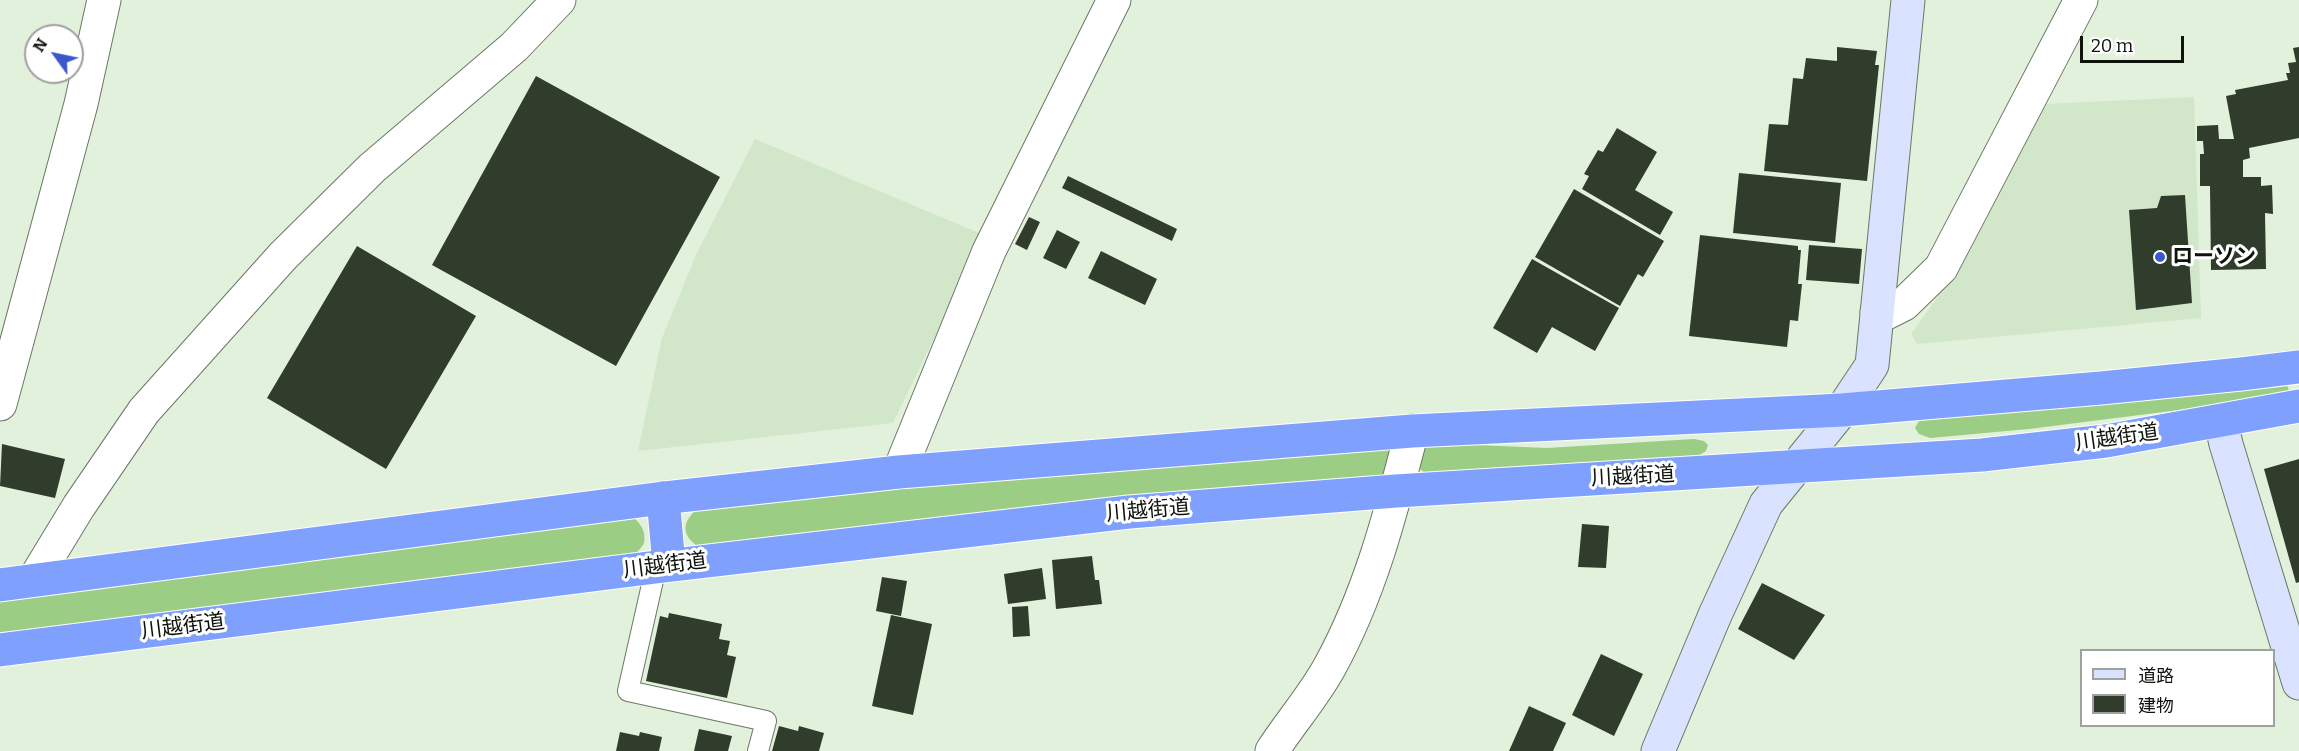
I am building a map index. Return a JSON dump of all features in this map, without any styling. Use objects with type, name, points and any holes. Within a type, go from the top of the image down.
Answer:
[{"type":"highway","points":[[0,585],[663,498],[899,472],[1412,431],[1842,410],[2171,381],[2299,366]]},
{"type":"highway","name":"川越街道","points":[[0,650],[663,566],[1130,512],[1396,491],[1982,455],[2106,441],[2221,422],[2299,406]]},
{"type":"highway","points":[[663,498],[663,566]]},
{"type":"street","points":[[0,404],[81,104],[104,0]]},
{"type":"street","points":[[34,580],[79,506],[144,411],[283,256],[372,168],[514,47],[560,0]]},
{"type":"street","points":[[899,472],[989,251],[1114,0]]},
{"type":"street","points":[[1658,751],[1715,615],[1766,504],[1842,410],[1872,365],[1908,0]]},
{"type":"street","points":[[1877,312],[1886,312],[1904,304],[1941,268],[2081,0]]},
{"type":"street","points":[[2221,422],[2299,683]]},
{"type":"street","points":[[1272,751],[1328,669],[1355,613],[1384,537],[1412,431]]},
{"type":"lane","points":[[663,566],[628,692],[766,721],[758,751]]},
{"type":"shaded area","points":[[2194,97],[2201,318],[1917,344],[1911,334],[1954,274],[2045,104]]},
{"type":"shaded area","points":[[755,139],[984,235],[893,423],[638,451],[662,338],[696,255]]},
{"type":"green space","points":[[2287,384],[2289,391],[2285,395],[2266,399],[2029,429],[1930,438],[1919,434],[1915,428],[1922,415]]},
{"type":"green space","points":[[1694,439],[1704,441],[1708,445],[1706,451],[1695,458],[1426,474],[1419,468],[1421,450],[1429,443],[1547,448]]},
{"type":"green space","points":[[1380,447],[1390,450],[1394,458],[1387,476],[1237,486],[700,548],[689,538],[686,529],[688,519],[698,508],[823,494]]},
{"type":"green space","points":[[629,514],[638,522],[645,538],[635,555],[0,635],[0,598]]},
{"type":"building","points":[[1837,47],[1877,51],[1875,65],[1879,65],[1867,181],[1764,171],[1769,124],[1788,125],[1793,78],[1803,79],[1806,58],[1837,61]]},
{"type":"building","points":[[2299,47],[2299,138],[2249,148],[2250,158],[2243,160],[2243,177],[2261,177],[2261,186],[2272,185],[2273,214],[2265,213],[2266,269],[2211,270],[2210,186],[2200,186],[2200,154],[2204,154],[2203,141],[2197,141],[2197,126],[2218,125],[2219,139],[2234,139],[2226,96],[2236,94],[2235,90],[2288,80],[2286,73],[2290,73],[2288,63],[2296,62],[2293,48]]},
{"type":"building","points":[[536,76],[720,177],[616,366],[432,265]]},
{"type":"building","points":[[1617,128],[1657,152],[1635,190],[1673,212],[1660,235],[1582,189],[1589,176],[1584,174],[1598,150],[1603,152]]},
{"type":"building","points":[[1739,173],[1841,183],[1835,243],[1733,233]]},
{"type":"building","points":[[1068,176],[1177,229],[1172,241],[1062,188]]},
{"type":"building","points":[[1574,189],[1664,241],[1643,277],[1638,274],[1620,306],[1535,257]]},
{"type":"building","name":"ローソン","points":[[2185,195],[2192,303],[2136,310],[2129,210],[2157,208],[2161,196]]},
{"type":"building","points":[[1029,217],[1040,222],[1027,250],[1015,244]]},
{"type":"building","points":[[1057,230],[1080,242],[1066,269],[1043,258]]},
{"type":"building","points":[[1700,235],[1798,246],[1798,250],[1801,250],[1798,284],[1802,284],[1798,321],[1790,320],[1787,347],[1689,336]]},
{"type":"building","points":[[1809,245],[1862,249],[1859,284],[1806,280]]},
{"type":"building","points":[[357,246],[476,316],[386,469],[267,398]]},
{"type":"building","points":[[1101,251],[1157,279],[1145,305],[1088,278]]},
{"type":"building","points":[[1532,259],[1619,308],[1595,351],[1552,327],[1537,353],[1493,328]]},
{"type":"building","points":[[2,444],[65,459],[55,498],[0,486]]},
{"type":"building","points":[[2299,459],[2299,582],[2296,583],[2264,469]]},
{"type":"building","points":[[1582,524],[1609,526],[1606,568],[1578,567]]},
{"type":"building","points":[[1092,556],[1095,580],[1099,580],[1102,604],[1056,609],[1052,560]]},
{"type":"building","points":[[1042,568],[1046,599],[1008,604],[1004,574]]},
{"type":"building","points":[[882,577],[907,581],[901,616],[876,611]]},
{"type":"building","points":[[1762,583],[1825,615],[1794,660],[1738,629]]},
{"type":"building","points":[[1028,606],[1030,636],[1013,637],[1012,607]]},
{"type":"building","points":[[669,613],[722,624],[719,639],[730,641],[727,655],[736,657],[727,698],[646,681],[660,616],[668,618]]},
{"type":"building","points":[[891,615],[932,624],[913,715],[872,706]]},
{"type":"building","points":[[1601,654],[1643,674],[1614,736],[1572,715]]},
{"type":"building","points":[[1529,706],[1566,723],[1553,751],[1509,751]]},
{"type":"building","points":[[779,726],[798,731],[799,726],[824,733],[819,751],[772,751]]},
{"type":"building","points":[[699,729],[732,736],[728,751],[694,751]]},
{"type":"building","points":[[620,732],[639,736],[640,732],[662,737],[659,751],[616,751]]},
{"type":"place","name":"ローソン","points":[[2160,257]]}]
